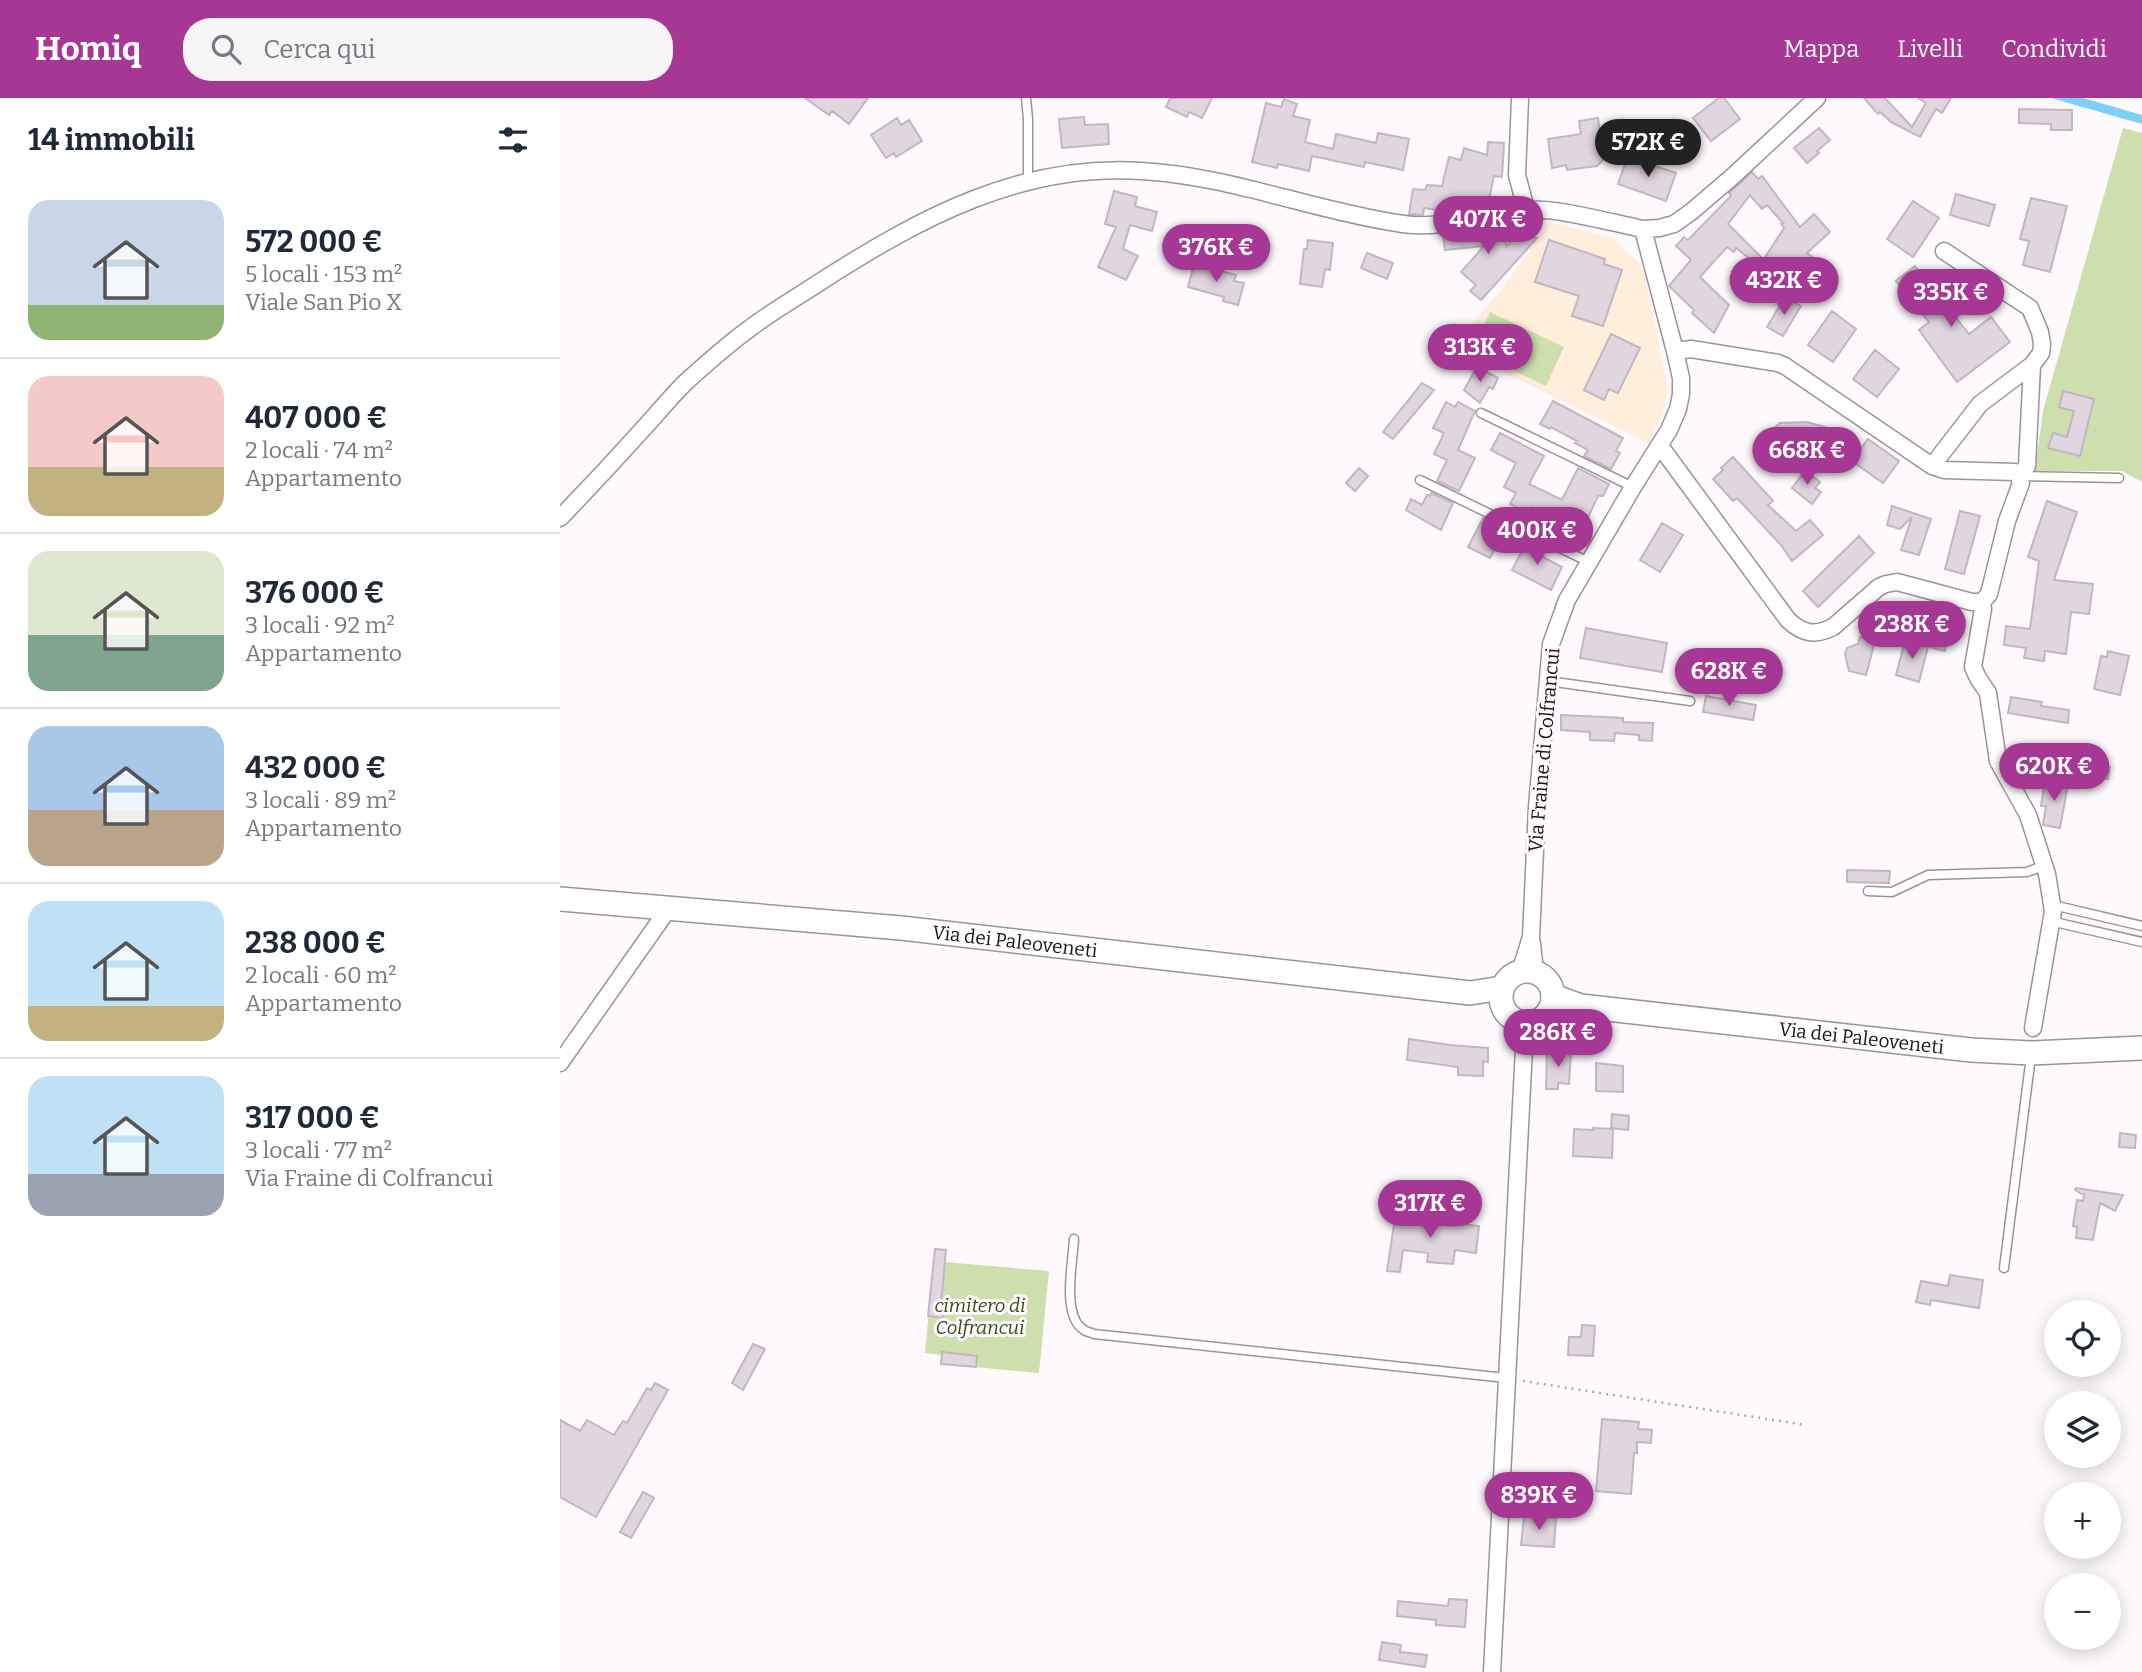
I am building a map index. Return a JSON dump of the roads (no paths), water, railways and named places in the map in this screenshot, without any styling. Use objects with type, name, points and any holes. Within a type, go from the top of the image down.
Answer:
[{"type":"main road","name":"Via dei Paleoveneti","points":[[560,899],[901,928],[1501,996],[1504,1012],[1539,1013],[1581,1006],[1971,1049],[2031,1053],[2142,1048]]},
{"type":"main road","points":[[1501,996],[1506,980],[1528,972],[1548,981],[1539,1013]]},
{"type":"street","points":[[1520,98],[1517,174],[1525,209]]},
{"type":"street","points":[[560,518],[687,381],[748,329],[876,246],[981,195],[1028,181],[1082,170],[1137,170],[1229,183],[1407,225],[1451,224],[1525,209],[1545,210],[1643,229],[1659,228],[1674,224],[1691,212],[1817,98]]},
{"type":"street","name":"Via Fraine di Colfrancui","points":[[1528,972],[1537,807],[1551,644],[1567,600],[1660,446],[1678,409],[1681,394],[1681,377],[1643,229]]},
{"type":"street","points":[[1932,466],[1980,404],[2032,365],[2042,344],[2030,308],[1944,251]]},
{"type":"street","points":[[1675,351],[1691,349],[1778,363],[1932,466],[1944,470],[2015,472],[2020,476]]},
{"type":"street","points":[[1660,446],[1797,629],[1816,633],[1825,631],[1879,587],[1896,582],[1978,603],[1989,594],[2007,521],[2021,483],[2020,476],[2026,466],[2032,365]]},
{"type":"street","points":[[1982,602],[1973,667],[1989,693],[1998,761],[2028,815],[2046,874],[2052,911],[2033,1028]]},
{"type":"street","points":[[560,1063],[669,908]]},
{"type":"street","points":[[1492,1672],[1524,1048],[1539,1013]]},
{"type":"lane","points":[[1026,98],[1028,181]]},
{"type":"lane","points":[[1480,413],[1633,487]]},
{"type":"lane","points":[[2020,476],[2119,478]]},
{"type":"lane","points":[[1420,480],[1589,562]]},
{"type":"lane","points":[[1548,681],[1690,701]]},
{"type":"lane","points":[[1868,891],[1892,892],[1928,875],[2027,872],[2043,866]]},
{"type":"lane","points":[[2052,911],[2142,926]]},
{"type":"lane","points":[[2052,911],[2059,923],[2142,942]]},
{"type":"lane","points":[[2004,1268],[2031,1053]]},
{"type":"lane","points":[[1074,1239],[1069,1302],[1072,1314],[1084,1331],[1506,1378]]},
{"type":"water","points":[[2051,98],[2083,98],[2142,115],[2142,124]]},
{"type":"park label","name":"cimitero di Colfrancui","points":[[980,1316]]}]
